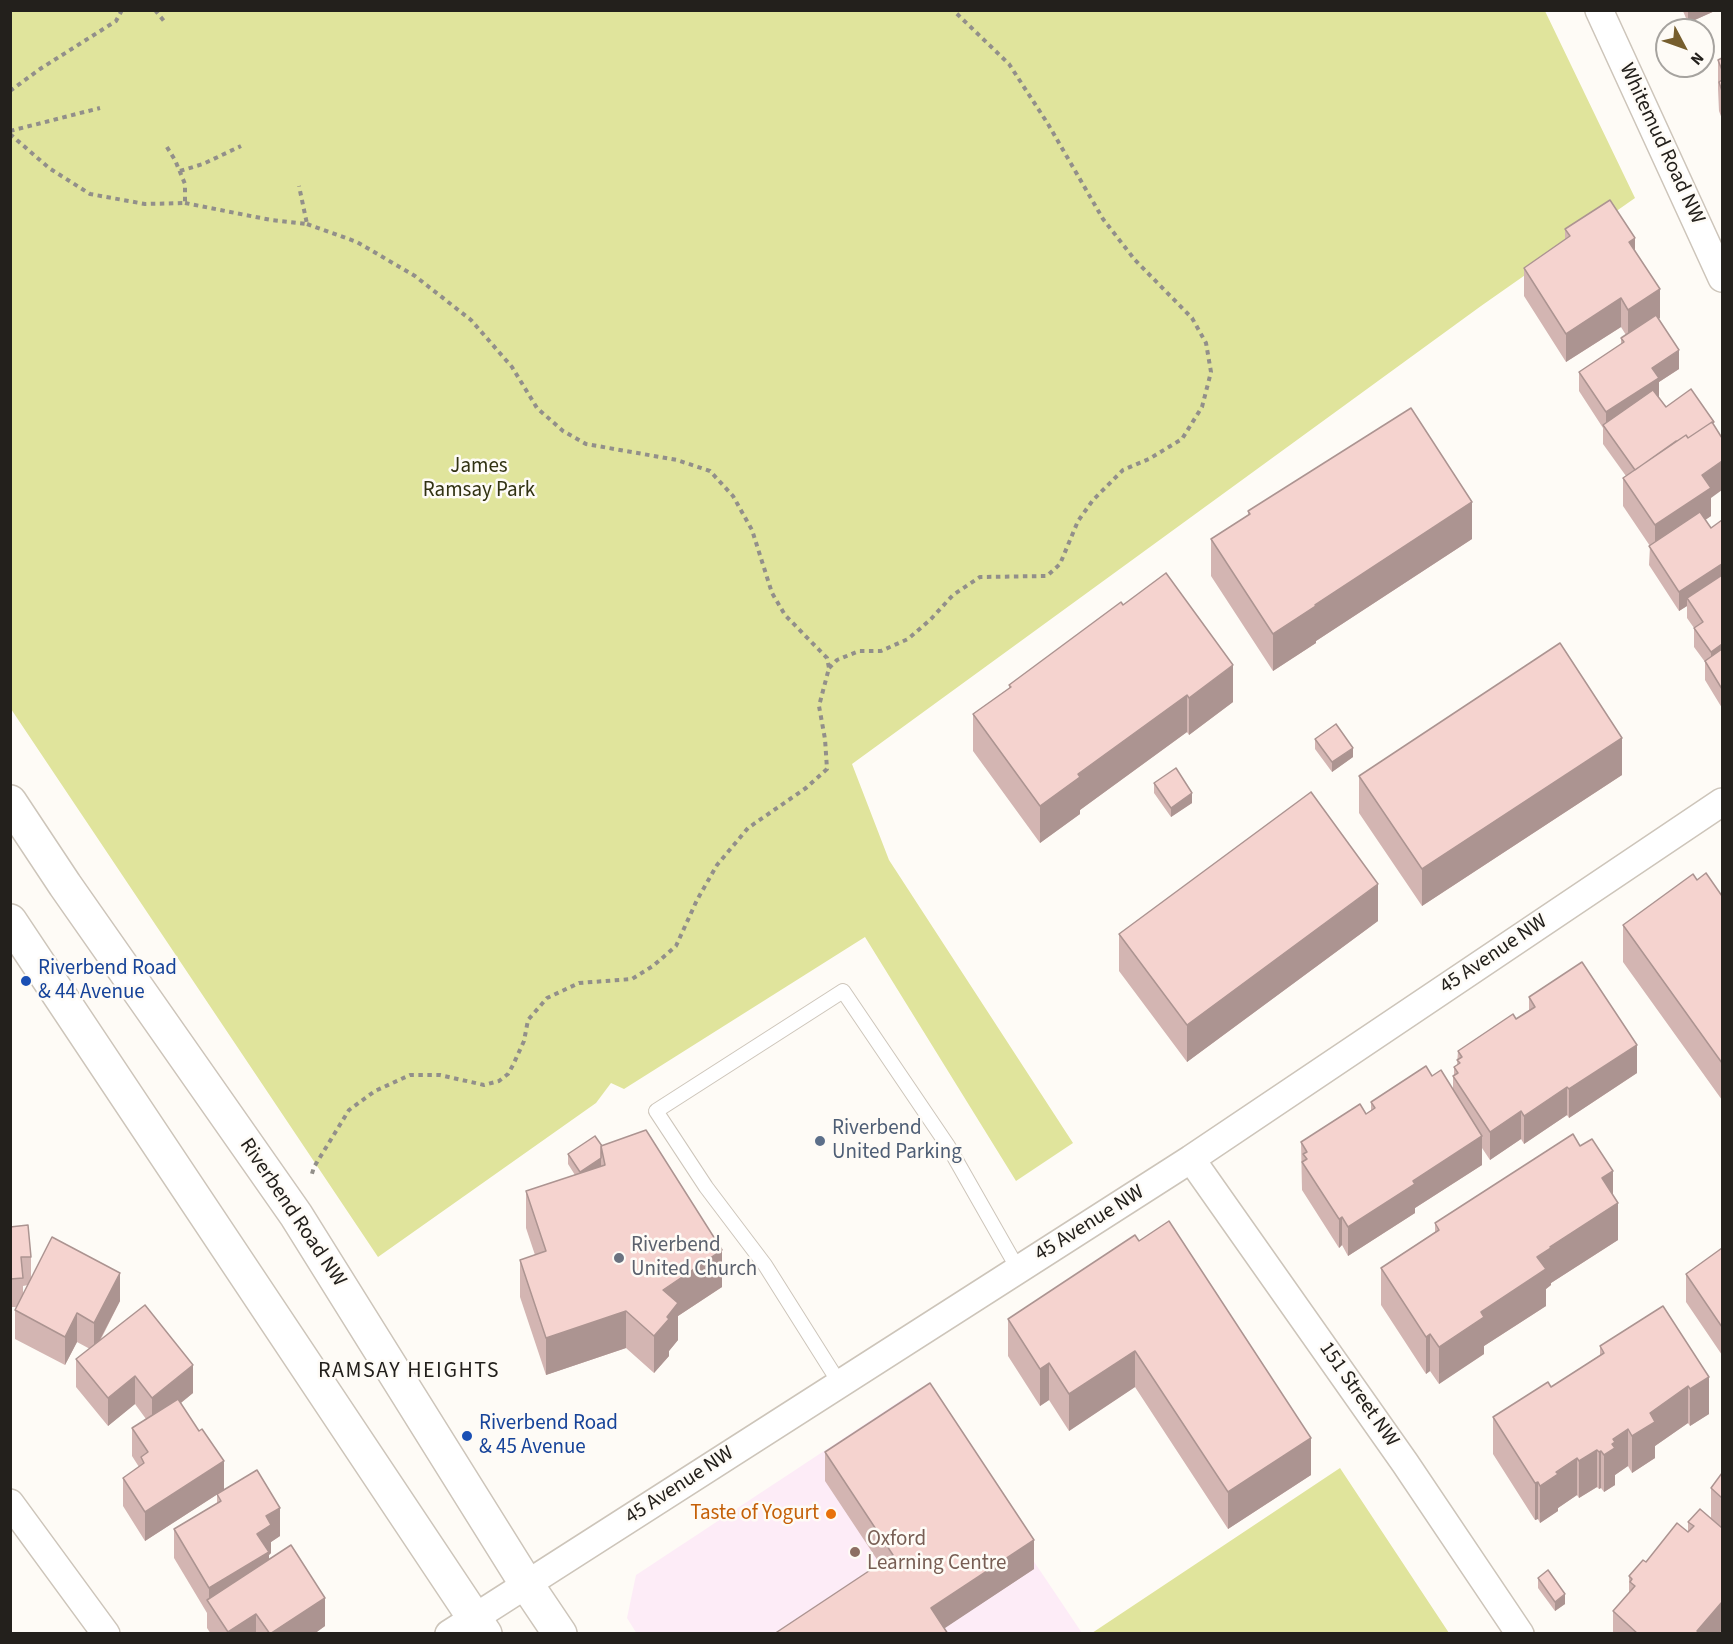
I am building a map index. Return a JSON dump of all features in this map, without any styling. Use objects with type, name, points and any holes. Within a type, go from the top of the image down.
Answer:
[{"type":"street","name":"Whitemud Road NW","points":[[1599,10],[1722,278]]},
{"type":"street","name":"Riverbend Road NW","points":[[10,802],[65,885],[296,1215],[560,1634]]},
{"type":"street","name":"45 Avenue NW","points":[[469,1628],[527,1585],[1191,1160],[1722,802]]},
{"type":"street","points":[[10,921],[469,1628]]},
{"type":"street","name":"151 Street NW","points":[[1191,1160],[1405,1462],[1520,1634]]},
{"type":"street","points":[[10,1503],[106,1634]]},
{"type":"lane","points":[[840,1383],[765,1265],[706,1187],[656,1111],[843,991],[948,1146],[1018,1269]]},
{"type":"path","points":[[10,91],[40,69],[116,21],[122,10]]},
{"type":"path","points":[[155,10],[164,21]]},
{"type":"path","points":[[829,668],[837,660],[859,651],[881,651],[908,639],[953,595],[980,577],[1047,576],[1059,564],[1078,521],[1093,500],[1123,470],[1149,459],[1182,439],[1202,407],[1211,372],[1206,343],[1192,318],[1135,260],[1103,219],[1048,124],[1009,64],[953,10]]},
{"type":"path","points":[[10,133],[100,108]]},
{"type":"path","points":[[10,133],[49,168],[90,194],[146,204],[185,203],[271,220],[307,224],[357,242],[415,276],[471,320],[512,367],[537,408],[563,430],[586,444],[677,460],[710,471],[734,496],[753,530],[772,593],[785,615],[827,658],[829,668],[819,706],[825,739],[827,770],[806,788],[748,828],[717,865],[697,900],[676,946],[654,966],[632,979],[579,983],[547,998],[528,1020],[524,1041],[513,1065],[508,1074],[499,1081],[484,1085],[440,1075],[410,1075],[375,1091],[350,1110],[315,1167],[296,1215]]},
{"type":"path","points":[[165,144],[185,184],[185,203]]},
{"type":"path","points":[[180,171],[242,146]]},
{"type":"path","points":[[299,186],[307,224]]},
{"type":"shaded area","points":[[918,1389],[1082,1633],[637,1634],[627,1618],[636,1575]]},
{"type":"green space","name":"James Ramsay Park","points":[[10,11],[1545,11],[1635,198],[1481,306],[852,764],[889,860],[1073,1143],[1016,1181],[865,937],[624,1089],[611,1083],[596,1103],[378,1257],[11,709]]},
{"type":"green space","points":[[1340,1468],[1449,1633],[1092,1633]]},
{"type":"building","points":[[1722,58],[1722,70],[1718,60]]},
{"type":"building","points":[[1610,200],[1635,238],[1629,242],[1660,289],[1628,310],[1621,298],[1566,334],[1524,268],[1570,236],[1565,229]]},
{"type":"building","points":[[1656,315],[1679,350],[1652,368],[1659,378],[1606,412],[1579,372],[1624,342],[1621,338]]},
{"type":"building","points":[[1691,389],[1714,422],[1688,438],[1686,435],[1676,441],[1635,470],[1603,425],[1653,390],[1666,407]]},
{"type":"building","points":[[1411,408],[1472,502],[1273,634],[1211,539],[1250,514],[1248,511]]},
{"type":"building","points":[[1712,422],[1722,438],[1722,461],[1702,475],[1711,488],[1655,525],[1623,478],[1686,435],[1688,438]]},
{"type":"building","points":[[1700,512],[1711,528],[1722,520],[1722,564],[1679,592],[1649,546]]},
{"type":"building","points":[[1166,573],[1233,665],[1189,698],[1187,695],[1078,774],[1080,777],[1040,806],[973,714],[1121,602],[1123,605]]},
{"type":"building","points":[[1722,575],[1722,644],[1711,652],[1694,628],[1703,622],[1687,598]]},
{"type":"building","points":[[1560,643],[1622,738],[1422,869],[1359,776]]},
{"type":"building","points":[[1722,649],[1722,689],[1705,661]]},
{"type":"building","points":[[1336,724],[1353,748],[1332,762],[1315,739]]},
{"type":"building","points":[[1176,768],[1192,793],[1171,808],[1154,783]]},
{"type":"building","points":[[1311,792],[1378,884],[1187,1025],[1119,934]]},
{"type":"building","points":[[1706,873],[1722,896],[1722,1063],[1623,925],[1693,874],[1697,880]]},
{"type":"building","points":[[1582,962],[1637,1045],[1524,1116],[1521,1111],[1490,1132],[1453,1076],[1458,1073],[1454,1067],[1460,1063],[1457,1060],[1462,1057],[1458,1051],[1513,1014],[1516,1019],[1535,1007],[1529,997]]},
{"type":"building","points":[[1426,1066],[1432,1076],[1441,1070],[1482,1136],[1413,1181],[1415,1184],[1348,1227],[1342,1217],[1339,1219],[1302,1162],[1307,1159],[1303,1154],[1307,1152],[1301,1142],[1360,1104],[1366,1114],[1375,1108],[1371,1102]]},
{"type":"building","name":"Riverbend United Church","points":[[646,1130],[722,1250],[663,1290],[678,1303],[667,1317],[669,1319],[654,1336],[626,1311],[546,1338],[520,1260],[546,1251],[526,1191],[605,1165],[601,1146]]},
{"type":"building","points":[[1573,1134],[1580,1146],[1592,1139],[1613,1171],[1602,1178],[1618,1203],[1537,1257],[1546,1269],[1481,1312],[1484,1317],[1439,1347],[1430,1334],[1426,1337],[1381,1268],[1439,1230],[1435,1223]]},
{"type":"building","points":[[595,1136],[602,1146],[601,1158],[580,1172],[568,1154]]},
{"type":"building","points":[[1169,1221],[1311,1438],[1228,1492],[1135,1351],[1069,1394],[1049,1363],[1040,1369],[1008,1319],[1135,1235],[1139,1241]]},
{"type":"building","points":[[28,1225],[31,1257],[21,1257],[23,1278],[10,1279],[10,1227]]},
{"type":"building","points":[[52,1237],[120,1273],[94,1323],[77,1313],[65,1337],[15,1310]]},
{"type":"building","points":[[1722,1248],[1722,1327],[1686,1274]]},
{"type":"building","points":[[145,1305],[193,1365],[152,1398],[135,1376],[108,1398],[76,1359]]},
{"type":"building","points":[[1663,1306],[1709,1377],[1690,1389],[1688,1386],[1650,1413],[1655,1422],[1632,1436],[1628,1429],[1613,1439],[1615,1442],[1612,1444],[1615,1448],[1604,1455],[1597,1450],[1579,1461],[1577,1458],[1540,1486],[1538,1482],[1535,1483],[1493,1417],[1548,1382],[1551,1387],[1604,1353],[1600,1346]]},
{"type":"building","points":[[930,1383],[1034,1540],[931,1608],[948,1634],[774,1634],[893,1555],[825,1452]]},
{"type":"building","points":[[178,1399],[199,1431],[202,1429],[224,1461],[145,1512],[123,1478],[144,1463],[141,1457],[148,1452],[132,1428]]},
{"type":"building","points":[[257,1470],[280,1508],[266,1516],[271,1525],[257,1534],[269,1552],[209,1588],[174,1529],[221,1501],[217,1494]]},
{"type":"building","points":[[1722,1473],[1722,1498],[1711,1488]]},
{"type":"building","points":[[1700,1509],[1722,1528],[1722,1602],[1697,1631],[1700,1634],[1638,1634],[1613,1611],[1635,1586],[1630,1582],[1632,1579],[1629,1576],[1643,1560],[1646,1562],[1677,1523],[1688,1532],[1694,1526],[1688,1522]]},
{"type":"building","points":[[291,1545],[325,1598],[270,1634],[256,1614],[228,1632],[207,1600]]},
{"type":"building","points":[[1548,1570],[1565,1594],[1555,1602],[1538,1578]]},
{"type":"place","name":"Riverbend Road & 44 Avenue","points":[[26,981]]},
{"type":"place","name":"Riverbend United Parking","points":[[820,1141]]},
{"type":"place","name":"Riverbend United Church","points":[[619,1258]]},
{"type":"place","name":"Riverbend Road & 45 Avenue","points":[[467,1436]]},
{"type":"place","name":"Taste of Yogurt","points":[[831,1514]]},
{"type":"place","name":"Oxford Learning Centre","points":[[855,1552]]},
{"type":"district","name":"RAMSAY HEIGHTS","points":[[409,1372]]}]
